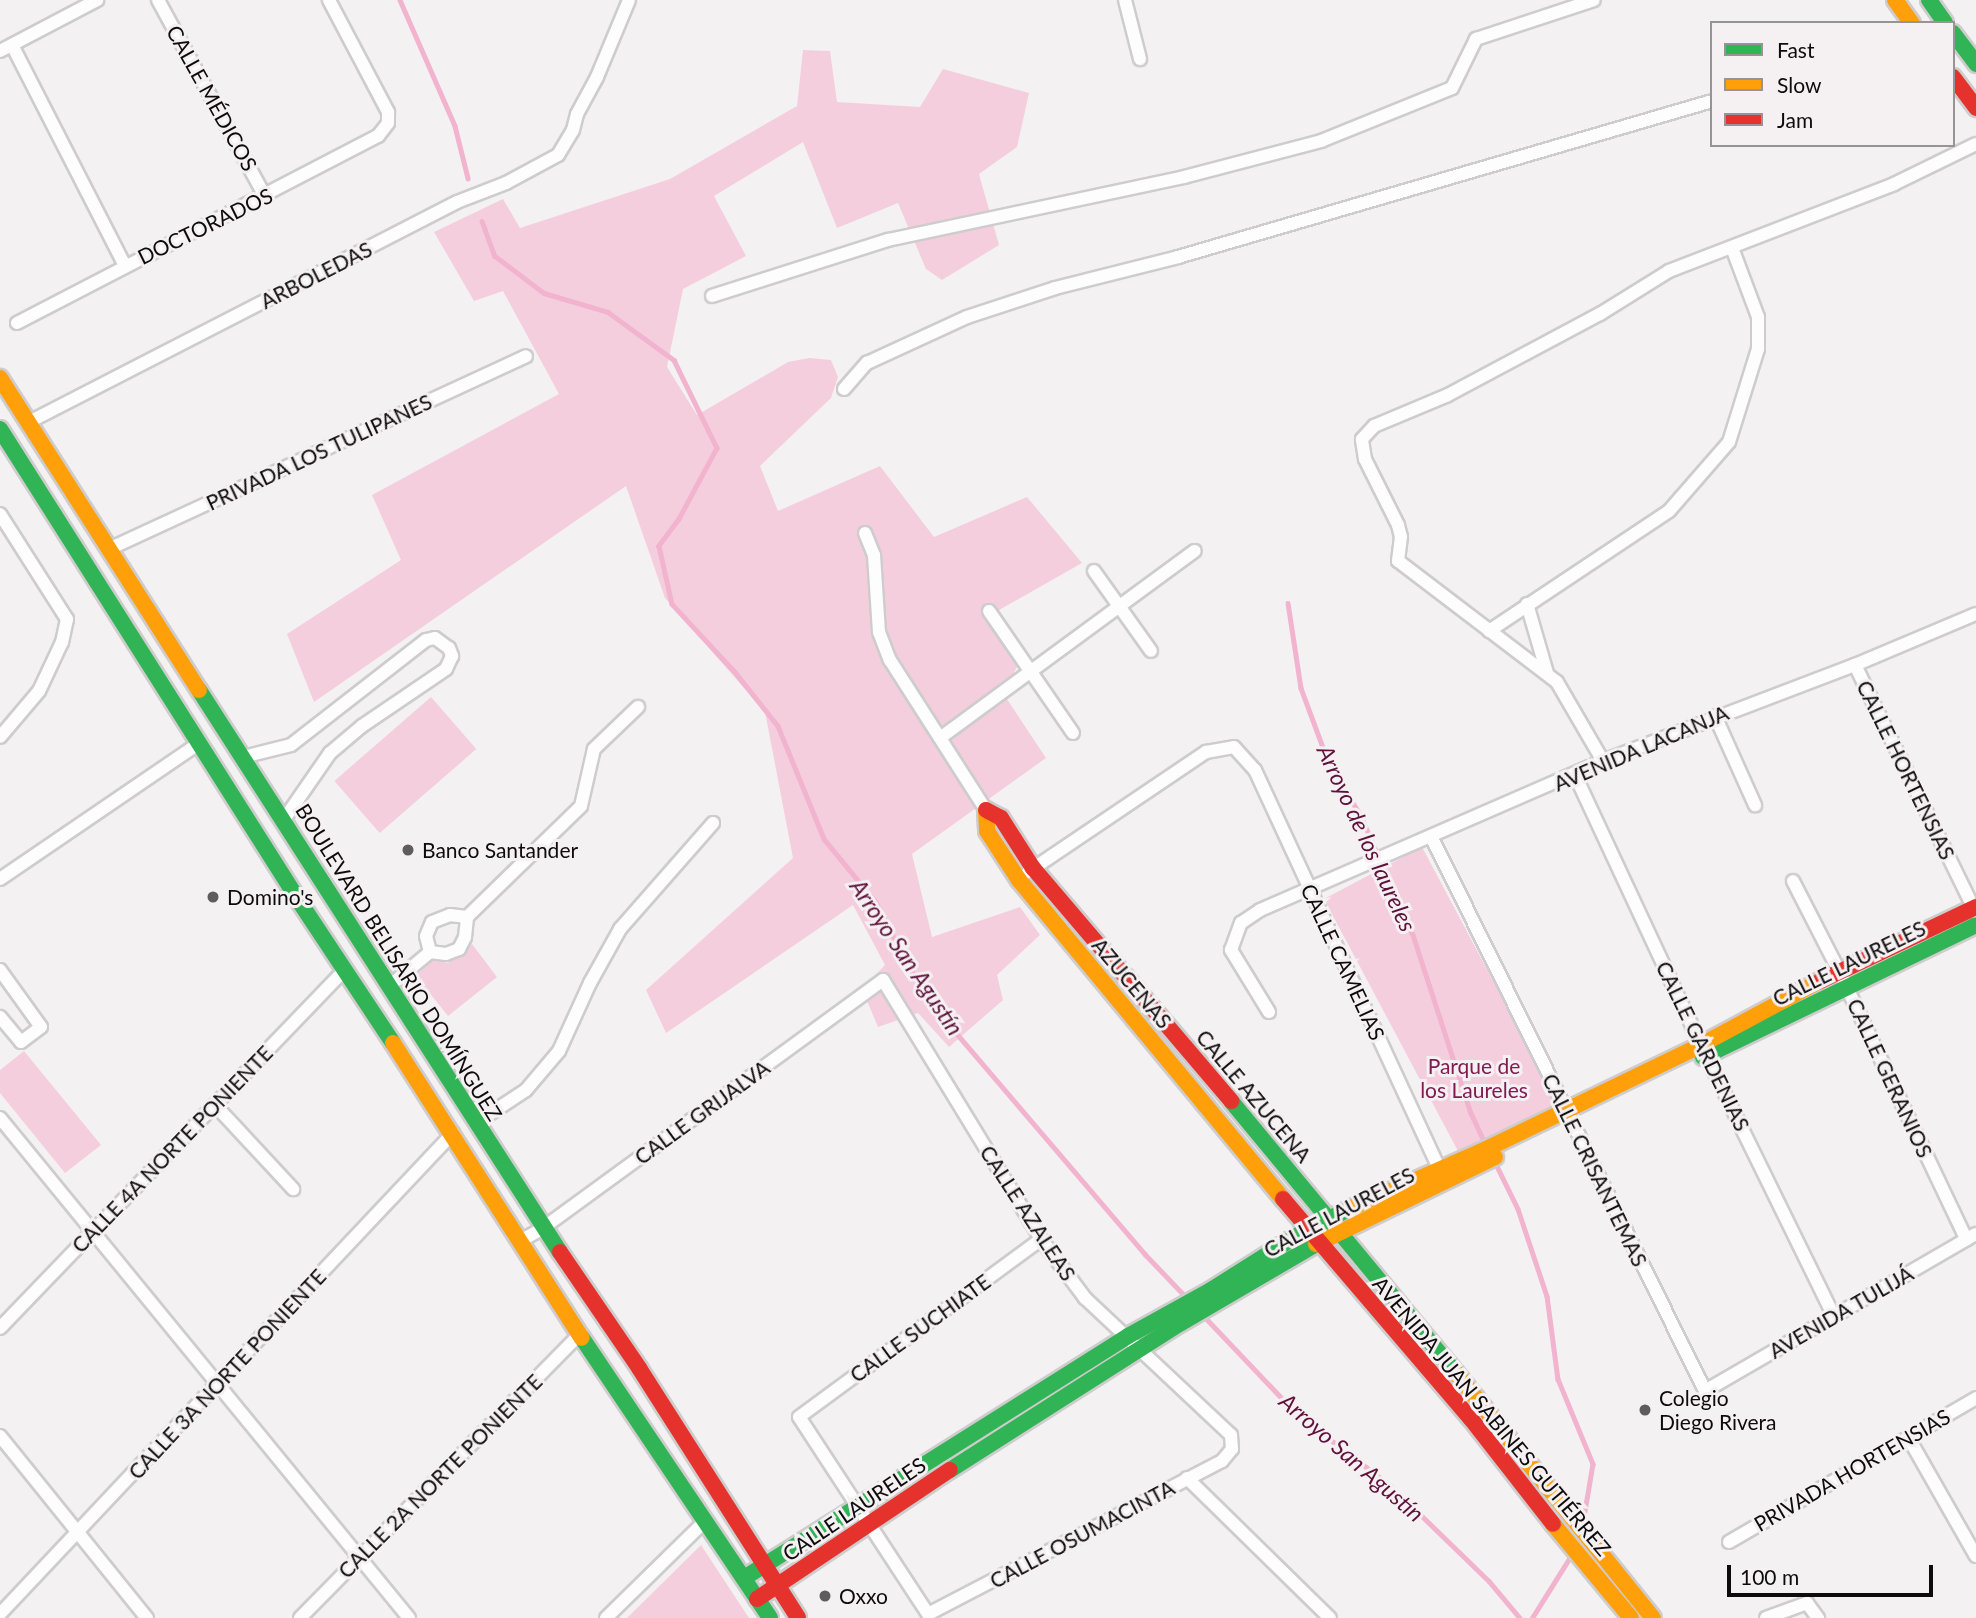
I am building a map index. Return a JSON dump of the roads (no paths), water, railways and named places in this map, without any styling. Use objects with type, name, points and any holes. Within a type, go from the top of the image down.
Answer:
[{"type":"street","points":[[97,0],[6,48],[125,265]]},
{"type":"street","name":"CALLE MÉDICOS","points":[[158,0],[265,196]]},
{"type":"street","name":"DOCTORADOS","points":[[17,323],[377,136],[388,123],[388,112],[328,0]]},
{"type":"street","name":"ARBOLEDAS","points":[[29,422],[457,202],[506,183],[558,155],[573,130],[580,108],[597,77],[629,0]]},
{"type":"street","points":[[1125,0],[1140,60]]},
{"type":"street","points":[[712,296],[888,240],[1184,177],[1321,141],[1452,88],[1476,39],[1594,0]]},
{"type":"street","points":[[1895,0],[1911,21]]},
{"type":"street","points":[[1928,0],[1944,21]]},
{"type":"street","points":[[1955,36],[1976,64]]},
{"type":"street","points":[[1955,80],[1976,107]]},
{"type":"street","points":[[844,389],[867,363],[967,317],[1055,288],[1178,257],[1710,102]]},
{"type":"street","points":[[1603,761],[1558,682],[1398,561],[1401,537],[1398,525],[1365,459],[1362,439],[1374,426],[1448,395],[1600,314],[1669,271],[1894,184],[1976,144]]},
{"type":"street","points":[[1489,631],[1669,512],[1729,442],[1758,349],[1758,317],[1732,248]]},
{"type":"street","name":"PRIVADA LOS TULIPANES","points":[[111,548],[526,356]]},
{"type":"street","name":"BOULEVARD BELISARIO DOMÍNGUEZ","points":[[0,378],[111,548],[542,1228],[639,1368],[798,1618]]},
{"type":"street","points":[[0,429],[580,1335],[770,1618]]},
{"type":"street","points":[[0,514],[67,619],[62,642],[39,691],[0,737]]},
{"type":"street","points":[[865,533],[874,555],[879,632],[890,660],[986,810],[987,831],[1019,880],[1033,868]]},
{"type":"street","points":[[940,738],[1195,551]]},
{"type":"street","points":[[1094,571],[1151,651]]},
{"type":"street","points":[[1528,604],[1547,673]]},
{"type":"street","points":[[989,611],[1073,733]]},
{"type":"street","name":"AVENIDA LACANJA","points":[[1269,1012],[1231,950],[1241,923],[1260,911],[1603,761],[1715,716],[1855,665],[1976,614]]},
{"type":"street","points":[[243,757],[291,745],[426,640],[435,638],[449,649],[452,656],[446,669],[362,726],[330,753],[284,821]]},
{"type":"street","name":"CALLE HORTENSIAS","points":[[1855,665],[1975,910]]},
{"type":"street","points":[[388,987],[430,952],[446,954],[459,949],[465,937],[467,918],[581,806],[594,749],[638,707]]},
{"type":"street","points":[[1715,716],[1755,805]]},
{"type":"street","points":[[0,879],[199,743]]},
{"type":"street","name":"CALLE CAMELIAS","points":[[1033,868],[1206,752],[1234,747],[1255,770],[1442,1174]]},
{"type":"street","name":"CALLE GARDENIAS","points":[[1575,775],[1703,1050],[1834,1316]]},
{"type":"street","name":"CALLE AZUCENA","points":[[986,810],[1001,818],[1033,868],[1341,1230],[1653,1618]]},
{"type":"street","points":[[476,1123],[526,1090],[559,1051],[590,983],[620,929],[713,823]]},
{"type":"street","name":"CALLE CRISANTEMAS","points":[[1431,836],[1705,1391]]},
{"type":"street","name":"AZUCENAS","points":[[1019,880],[1319,1242]]},
{"type":"street","name":"CALLE GERANIOS","points":[[1793,881],[1971,1237]]},
{"type":"street","points":[[1214,1297],[1309,1228],[1329,1217],[1483,1157],[1703,1050],[1839,971],[1975,910]]},
{"type":"street","points":[[430,952],[426,936],[432,922],[450,915],[467,918]]},
{"type":"street","name":"CALLE LAURELES","points":[[1703,1050],[1847,987],[1976,925]]},
{"type":"street","name":"CALLE 4A NORTE PONIENTE","points":[[0,1328],[345,970]]},
{"type":"street","points":[[0,972],[41,1027],[21,1042],[0,1017]]},
{"type":"street","name":"CALLE GRIJALVA","points":[[520,1241],[542,1228],[883,981]]},
{"type":"street","name":"CALLE AZALEAS","points":[[883,981],[1041,1240],[1085,1298],[1231,1435],[1232,1449]]},
{"type":"street","points":[[215,1105],[293,1189]]},
{"type":"street","points":[[0,1118],[217,1387],[409,1618]]},
{"type":"street","name":"CALLE 3A NORTE PONIENTE","points":[[0,1614],[217,1387],[453,1133]]},
{"type":"street","name":"CALLE LAURELES","points":[[744,1578],[1128,1336],[1176,1317],[1442,1174]]},
{"type":"street","name":"AVENIDA TULIJÁ","points":[[1705,1391],[1971,1237]]},
{"type":"street","name":"CALLE SUCHIATE","points":[[859,1506],[799,1418],[1041,1240]]},
{"type":"street","name":"AVENIDA JUAN SABINES GUTIÉRREZ","points":[[1319,1242],[1471,1419],[1513,1475],[1631,1617]]},
{"type":"street","name":"CALLE LAURELES","points":[[757,1600],[868,1522],[1141,1348],[1176,1317]]},
{"type":"street","name":"CALLE 2A NORTE PONIENTE","points":[[300,1618],[580,1335]]},
{"type":"street","name":"PRIVADA HORTENSIAS","points":[[1729,1542],[1976,1398]]},
{"type":"street","points":[[0,1436],[146,1618]]},
{"type":"street","points":[[1908,1437],[1976,1556]]},
{"type":"street","name":"CALLE OSUMACINTA","points":[[868,1522],[928,1614],[1222,1461],[1232,1449]]},
{"type":"street","points":[[1513,1475],[1534,1467]]},
{"type":"street","points":[[1187,1478],[1331,1618]]},
{"type":"street","points":[[859,1506],[868,1522]]},
{"type":"street","points":[[607,1618],[705,1521]]},
{"type":"street","points":[[1766,1618],[1807,1603],[1818,1618]]},
{"type":"street","points":[[1631,1617],[1642,1604]]},
{"type":"waterway","name":"Arroyo San Agustín","points":[[400,0],[455,126],[468,178]]},
{"type":"waterway","name":"Arroyo San Agustín","points":[[482,221],[495,256],[544,293],[608,312],[674,360],[717,448],[679,519],[659,546],[672,604],[735,672],[778,726],[824,839],[876,902],[909,967],[952,1028],[1145,1254],[1186,1297]]},
{"type":"waterway","name":"Arroyo de los laureles","points":[[1288,603],[1301,688],[1331,769],[1360,814],[1413,935],[1471,1113],[1486,1145]]},
{"type":"waterway","name":"Arroyo de los laureles","points":[[1495,1162],[1518,1209],[1547,1296],[1558,1379],[1593,1464],[1583,1523]]},
{"type":"waterway","name":"Arroyo San Agustín","points":[[1202,1314],[1297,1414],[1391,1486],[1489,1581],[1520,1618]]},
{"type":"waterway","name":"Arroyo de los laureles","points":[[1532,1618],[1572,1554]]},
{"type":"place","name":"Banco Santander","points":[[408,850]]},
{"type":"place","name":"Domino's","points":[[213,897]]},
{"type":"place","name":"Colegio Diego Rivera","points":[[1645,1410]]},
{"type":"place","name":"Oxxo","points":[[825,1596]]},
{"type":"park label","name":"Parque de los Laureles","points":[[1474,1078]]}]
